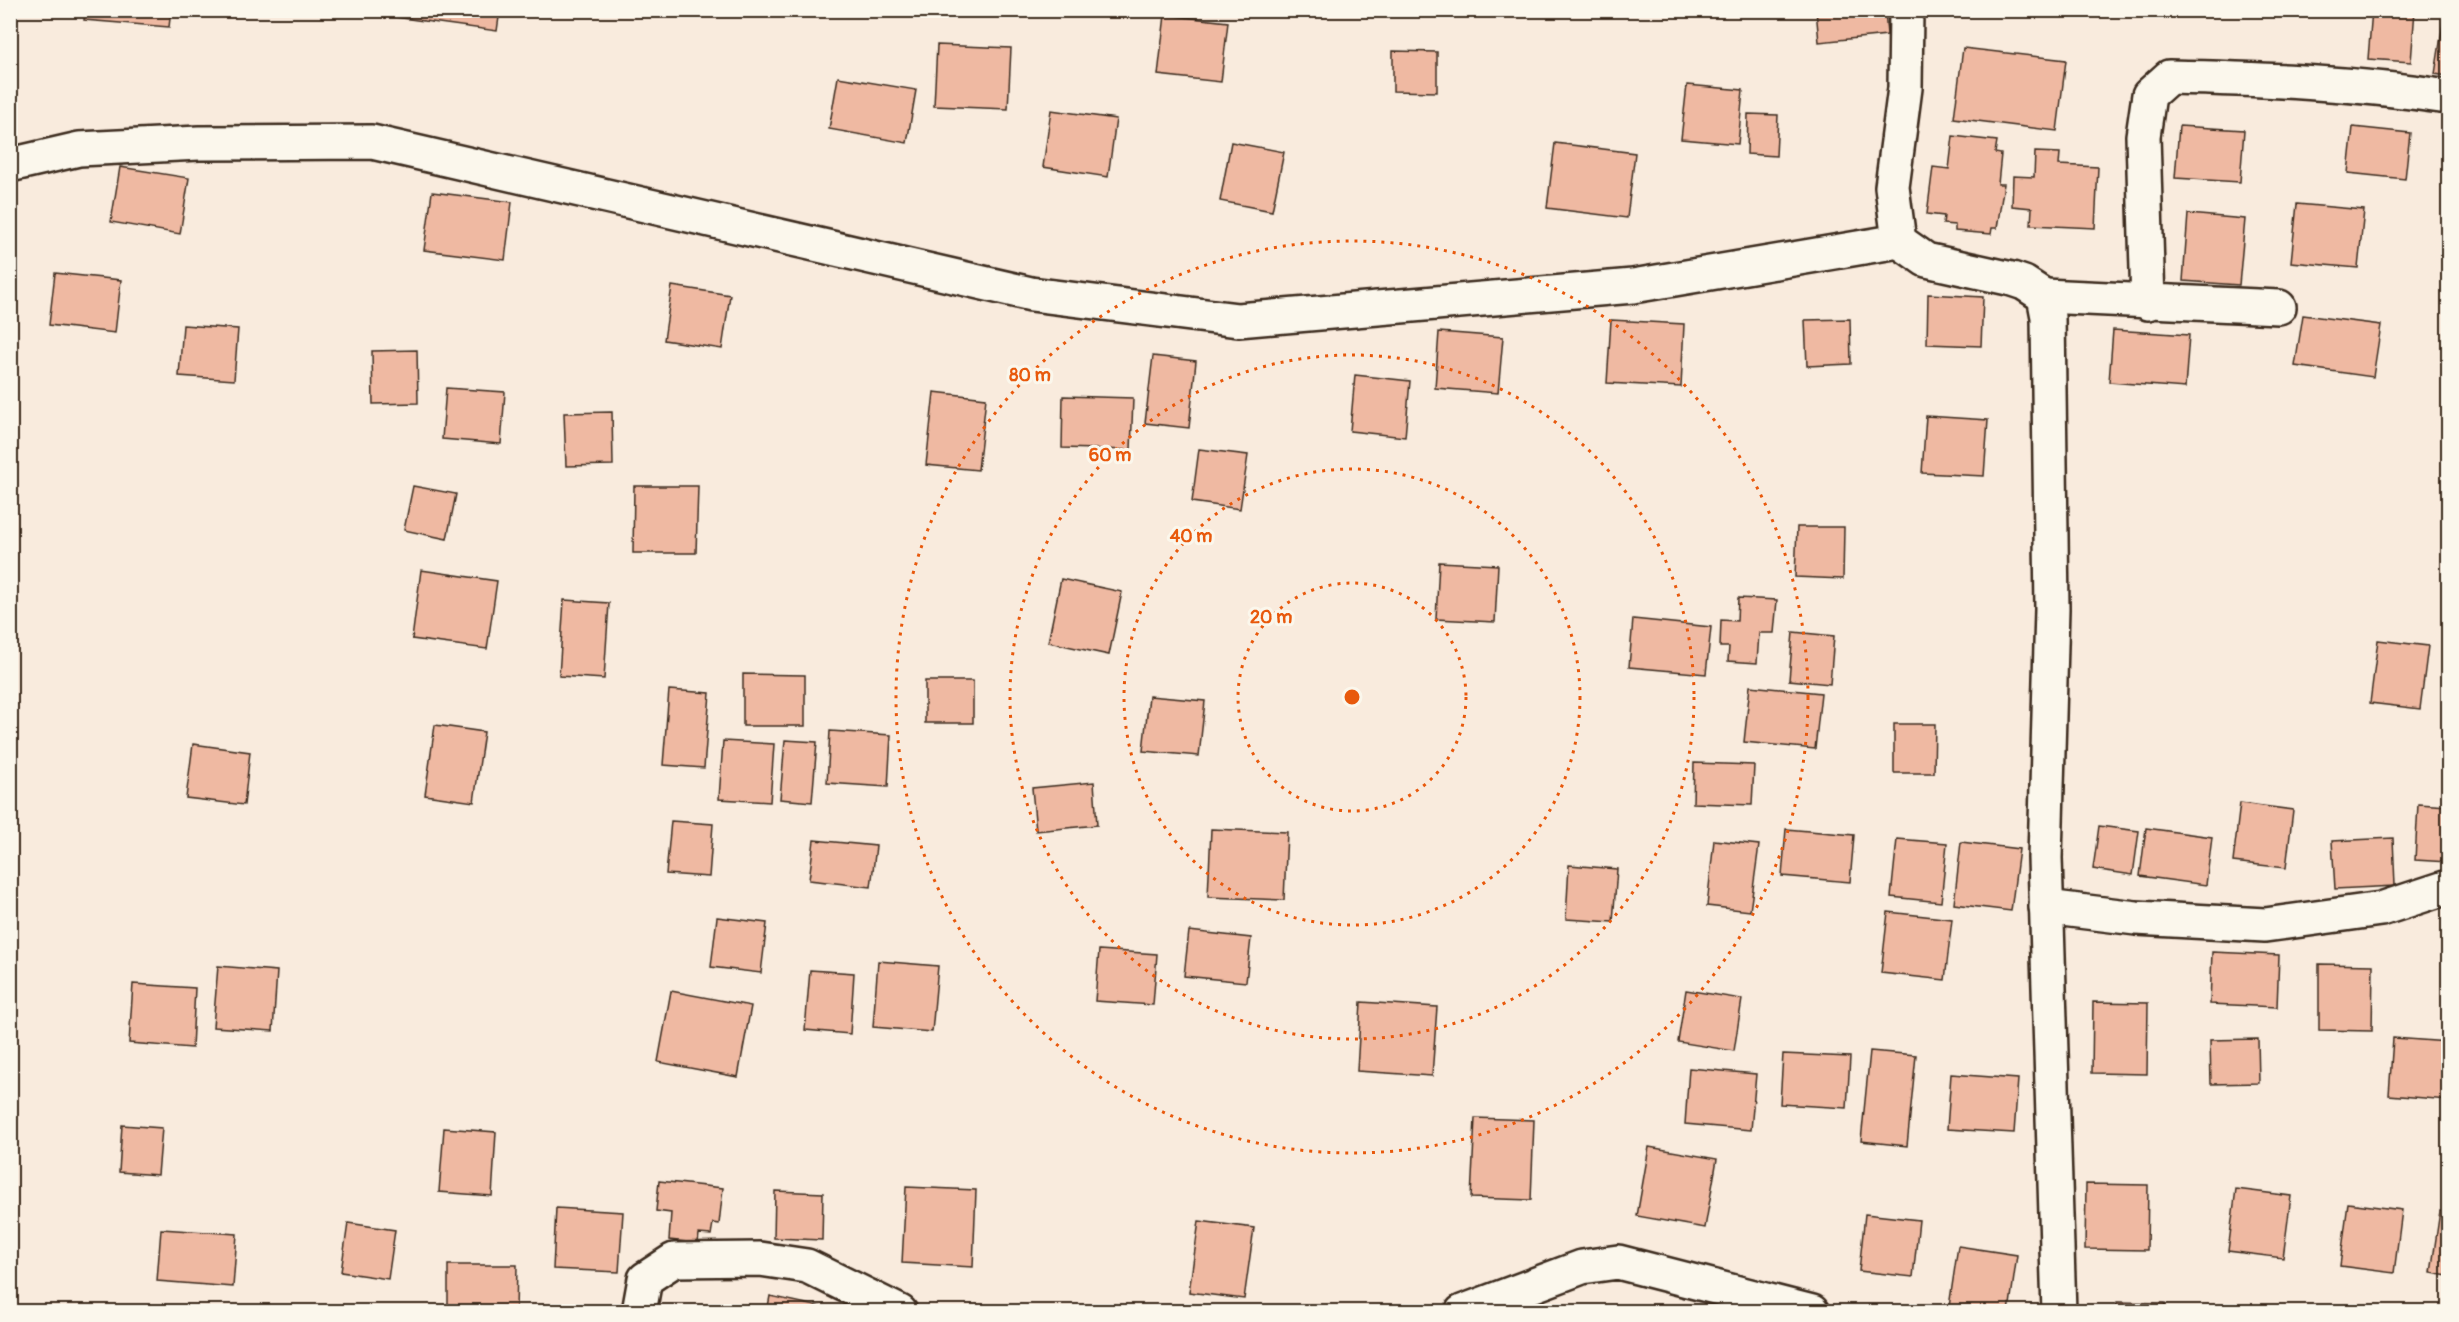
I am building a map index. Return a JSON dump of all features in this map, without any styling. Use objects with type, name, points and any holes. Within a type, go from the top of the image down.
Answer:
[{"type":"street","points":[[1899,241],[1892,187],[1905,88],[1906,10]]},
{"type":"street","points":[[2148,303],[2143,136],[2149,95],[2169,77],[2243,78],[2384,88],[2448,97]]},
{"type":"street","points":[[10,165],[79,149],[200,143],[372,142],[1030,294],[1238,320],[1633,286],[1899,241],[1926,260],[2012,279],[2024,283],[2044,296],[2148,303],[2279,307]]},
{"type":"street","points":[[2044,296],[2048,317],[2052,609],[2046,907],[2059,1311]]},
{"type":"street","points":[[2046,907],[2136,918],[2265,925],[2381,909],[2448,887]]},
{"type":"street","points":[[639,1311],[645,1279],[674,1260],[760,1259],[807,1266],[900,1311]]},
{"type":"street","points":[[1462,1311],[1582,1267],[1618,1262],[1812,1311]]},
{"type":"building","points":[[85,10],[171,10],[169,27],[84,20]]},
{"type":"building","points":[[389,10],[500,10],[497,31],[388,16]]},
{"type":"building","points":[[1816,10],[1885,10],[1887,35],[1819,42]]},
{"type":"building","points":[[2372,10],[2415,10],[2411,62],[2368,59]]},
{"type":"building","points":[[2445,11],[2448,12],[2448,76],[2435,74]]},
{"type":"building","points":[[1165,15],[1228,22],[1221,82],[1158,75]]},
{"type":"building","points":[[937,45],[1011,48],[1008,109],[934,106]]},
{"type":"building","points":[[1963,48],[2066,60],[2057,131],[1954,118]]},
{"type":"building","points":[[1393,51],[1437,52],[1437,92],[1393,91]]},
{"type":"building","points":[[838,77],[916,90],[907,143],[829,129]]},
{"type":"building","points":[[1687,85],[1743,90],[1738,144],[1681,139]]},
{"type":"building","points":[[1051,110],[1116,119],[1108,177],[1043,167]]},
{"type":"building","points":[[1748,114],[1778,115],[1776,156],[1747,154]]},
{"type":"building","points":[[2179,126],[2244,130],[2240,182],[2175,178]]},
{"type":"building","points":[[2353,127],[2410,133],[2405,179],[2348,173]]},
{"type":"building","points":[[1953,136],[1997,141],[1995,153],[2001,154],[1998,184],[2004,184],[1997,228],[1992,228],[1991,234],[1955,231],[1955,225],[1943,224],[1944,216],[1927,214],[1933,167],[1949,169]]},
{"type":"building","points":[[1231,142],[1284,152],[1272,211],[1220,201]]},
{"type":"building","points":[[1555,143],[1635,153],[1627,218],[1547,208]]},
{"type":"building","points":[[2035,152],[2060,153],[2059,165],[2098,167],[2095,228],[2031,225],[2032,208],[2012,206],[2013,176],[2034,177]]},
{"type":"building","points":[[120,167],[189,178],[180,234],[111,222]]},
{"type":"building","points":[[432,192],[512,202],[505,260],[424,250]]},
{"type":"building","points":[[2297,204],[2364,210],[2358,268],[2291,262]]},
{"type":"building","points":[[2188,214],[2245,219],[2239,285],[2183,281]]},
{"type":"building","points":[[55,273],[121,280],[115,333],[49,325]]},
{"type":"building","points":[[672,286],[730,295],[722,349],[664,340]]},
{"type":"building","points":[[1928,294],[1983,297],[1981,346],[1927,344]]},
{"type":"building","points":[[2303,315],[2381,325],[2373,377],[2295,366]]},
{"type":"building","points":[[1850,319],[1851,364],[1807,366],[1805,320]]},
{"type":"building","points":[[1611,320],[1684,324],[1681,387],[1607,383]]},
{"type":"building","points":[[183,325],[238,329],[234,380],[179,376]]},
{"type":"building","points":[[2113,330],[2189,335],[2185,388],[2109,382]]},
{"type":"building","points":[[1439,332],[1503,337],[1498,393],[1435,388]]},
{"type":"building","points":[[417,350],[418,403],[373,404],[372,351]]},
{"type":"building","points":[[1153,356],[1196,361],[1189,428],[1145,423]]},
{"type":"building","points":[[1355,375],[1410,381],[1405,437],[1350,431]]},
{"type":"building","points":[[446,388],[505,392],[501,444],[442,439]]},
{"type":"building","points":[[934,392],[986,398],[978,470],[926,465]]},
{"type":"building","points":[[1063,396],[1133,398],[1131,450],[1062,448]]},
{"type":"building","points":[[612,412],[613,465],[566,466],[564,413]]},
{"type":"building","points":[[1926,416],[1988,420],[1984,476],[1922,473]]},
{"type":"building","points":[[1199,449],[1248,455],[1240,509],[1192,502]]},
{"type":"building","points":[[413,486],[456,494],[447,539],[404,530]]},
{"type":"building","points":[[634,486],[698,486],[696,553],[633,553]]},
{"type":"building","points":[[1797,527],[1844,527],[1843,579],[1795,577]]},
{"type":"building","points":[[1439,562],[1498,565],[1495,622],[1436,619]]},
{"type":"building","points":[[421,570],[497,581],[487,649],[412,639]]},
{"type":"building","points":[[1061,579],[1122,592],[1109,655],[1048,642]]},
{"type":"building","points":[[1738,598],[1777,600],[1774,633],[1759,633],[1757,663],[1728,661],[1729,647],[1720,647],[1721,620],[1737,621]]},
{"type":"building","points":[[564,600],[609,603],[604,679],[559,676]]},
{"type":"building","points":[[1633,619],[1711,627],[1706,674],[1629,667]]},
{"type":"building","points":[[1793,632],[1834,636],[1830,684],[1789,680]]},
{"type":"building","points":[[2378,640],[2428,646],[2420,709],[2370,703]]},
{"type":"building","points":[[743,674],[805,675],[805,726],[743,726]]},
{"type":"building","points":[[925,681],[973,681],[973,723],[925,723]]},
{"type":"building","points":[[1750,686],[1821,693],[1815,749],[1744,742]]},
{"type":"building","points":[[669,690],[710,693],[704,768],[663,765]]},
{"type":"building","points":[[1149,696],[1205,701],[1199,756],[1143,751]]},
{"type":"building","points":[[1894,724],[1935,724],[1934,773],[1894,773]]},
{"type":"building","points":[[435,725],[484,732],[474,802],[425,795]]},
{"type":"building","points":[[830,731],[891,735],[888,787],[827,783]]},
{"type":"building","points":[[785,740],[817,742],[812,802],[780,799]]},
{"type":"building","points":[[723,741],[774,744],[770,802],[719,799]]},
{"type":"building","points":[[193,744],[250,752],[244,805],[186,798]]},
{"type":"building","points":[[1694,763],[1754,765],[1752,805],[1693,803]]},
{"type":"building","points":[[1094,782],[1097,825],[1036,831],[1032,788]]},
{"type":"building","points":[[2240,803],[2293,810],[2286,868],[2233,862]]},
{"type":"building","points":[[2418,804],[2448,806],[2448,862],[2415,860]]},
{"type":"building","points":[[671,821],[713,824],[709,877],[666,874]]},
{"type":"building","points":[[2099,826],[2139,831],[2133,875],[2093,869]]},
{"type":"building","points":[[2146,828],[2212,837],[2206,885],[2140,876]]},
{"type":"building","points":[[1211,829],[1287,832],[1284,900],[1208,897]]},
{"type":"building","points":[[1786,829],[1854,835],[1850,882],[1782,876]]},
{"type":"building","points":[[2393,838],[2395,886],[2335,889],[2332,841]]},
{"type":"building","points":[[1897,839],[1947,843],[1941,902],[1891,897]]},
{"type":"building","points":[[814,840],[876,846],[871,887],[809,880]]},
{"type":"building","points":[[1714,840],[1759,845],[1750,911],[1707,906]]},
{"type":"building","points":[[1961,842],[2019,849],[2011,911],[1954,904]]},
{"type":"building","points":[[1569,865],[1617,869],[1613,922],[1566,919]]},
{"type":"building","points":[[1888,912],[1952,919],[1945,980],[1881,973]]},
{"type":"building","points":[[717,917],[767,923],[761,973],[711,967]]},
{"type":"building","points":[[1189,931],[1251,938],[1246,982],[1184,976]]},
{"type":"building","points":[[1099,950],[1157,954],[1153,1005],[1095,1001]]},
{"type":"building","points":[[2212,952],[2279,955],[2277,1007],[2210,1004]]},
{"type":"building","points":[[878,961],[938,966],[932,1032],[873,1027]]},
{"type":"building","points":[[2319,964],[2373,965],[2372,1031],[2319,1030]]},
{"type":"building","points":[[218,966],[277,971],[273,1031],[213,1027]]},
{"type":"building","points":[[810,970],[854,973],[850,1034],[805,1030]]},
{"type":"building","points":[[133,984],[195,988],[192,1048],[129,1043]]},
{"type":"building","points":[[1686,990],[1742,999],[1734,1051],[1678,1042]]},
{"type":"building","points":[[671,991],[751,1006],[738,1077],[658,1062]]},
{"type":"building","points":[[1361,1002],[1437,1007],[1432,1076],[1357,1071]]},
{"type":"building","points":[[2093,1002],[2148,1003],[2147,1074],[2092,1073]]},
{"type":"building","points":[[2393,1038],[2448,1042],[2448,1100],[2389,1095]]},
{"type":"building","points":[[2258,1039],[2259,1083],[2211,1084],[2210,1040]]},
{"type":"building","points":[[1870,1051],[1916,1055],[1907,1146],[1861,1141]]},
{"type":"building","points":[[1783,1054],[1850,1057],[1847,1108],[1780,1104]]},
{"type":"building","points":[[1689,1068],[1756,1074],[1751,1130],[1685,1124]]},
{"type":"building","points":[[1951,1074],[2018,1079],[2014,1133],[1947,1129]]},
{"type":"building","points":[[1475,1118],[1534,1120],[1531,1200],[1471,1198]]},
{"type":"building","points":[[122,1125],[162,1128],[158,1175],[119,1172]]},
{"type":"building","points":[[444,1128],[496,1132],[492,1196],[439,1192]]},
{"type":"building","points":[[1649,1147],[1717,1159],[1705,1228],[1637,1216]]},
{"type":"building","points":[[659,1181],[723,1188],[719,1224],[713,1223],[711,1235],[699,1234],[698,1243],[669,1240],[671,1213],[656,1211]]},
{"type":"building","points":[[2086,1184],[2148,1185],[2147,1250],[2085,1249]]},
{"type":"building","points":[[906,1187],[976,1190],[973,1267],[902,1263]]},
{"type":"building","points":[[2236,1189],[2291,1196],[2283,1258],[2228,1251]]},
{"type":"building","points":[[775,1191],[823,1193],[822,1240],[774,1238]]},
{"type":"building","points":[[2348,1203],[2402,1210],[2394,1273],[2340,1266]]},
{"type":"building","points":[[556,1208],[623,1212],[619,1272],[553,1269]]},
{"type":"building","points":[[2440,1211],[2448,1212],[2448,1276],[2431,1273]]},
{"type":"building","points":[[1865,1214],[1919,1220],[1913,1277],[1859,1271]]},
{"type":"building","points":[[1199,1221],[1254,1228],[1244,1299],[1189,1292]]},
{"type":"building","points":[[348,1223],[395,1230],[388,1279],[341,1272]]},
{"type":"building","points":[[161,1229],[237,1234],[233,1287],[157,1281]]},
{"type":"building","points":[[1958,1246],[2017,1255],[2009,1312],[1980,1312],[1949,1307]]},
{"type":"building","points":[[448,1265],[517,1265],[516,1312],[448,1312]]},
{"type":"building","points":[[770,1296],[830,1309],[829,1312],[767,1312]]},
{"type":"building","points":[[2117,1302],[2165,1303],[2165,1312],[2116,1312]]},
{"type":"building","points":[[2207,1306],[2253,1312],[2206,1312]]}]
